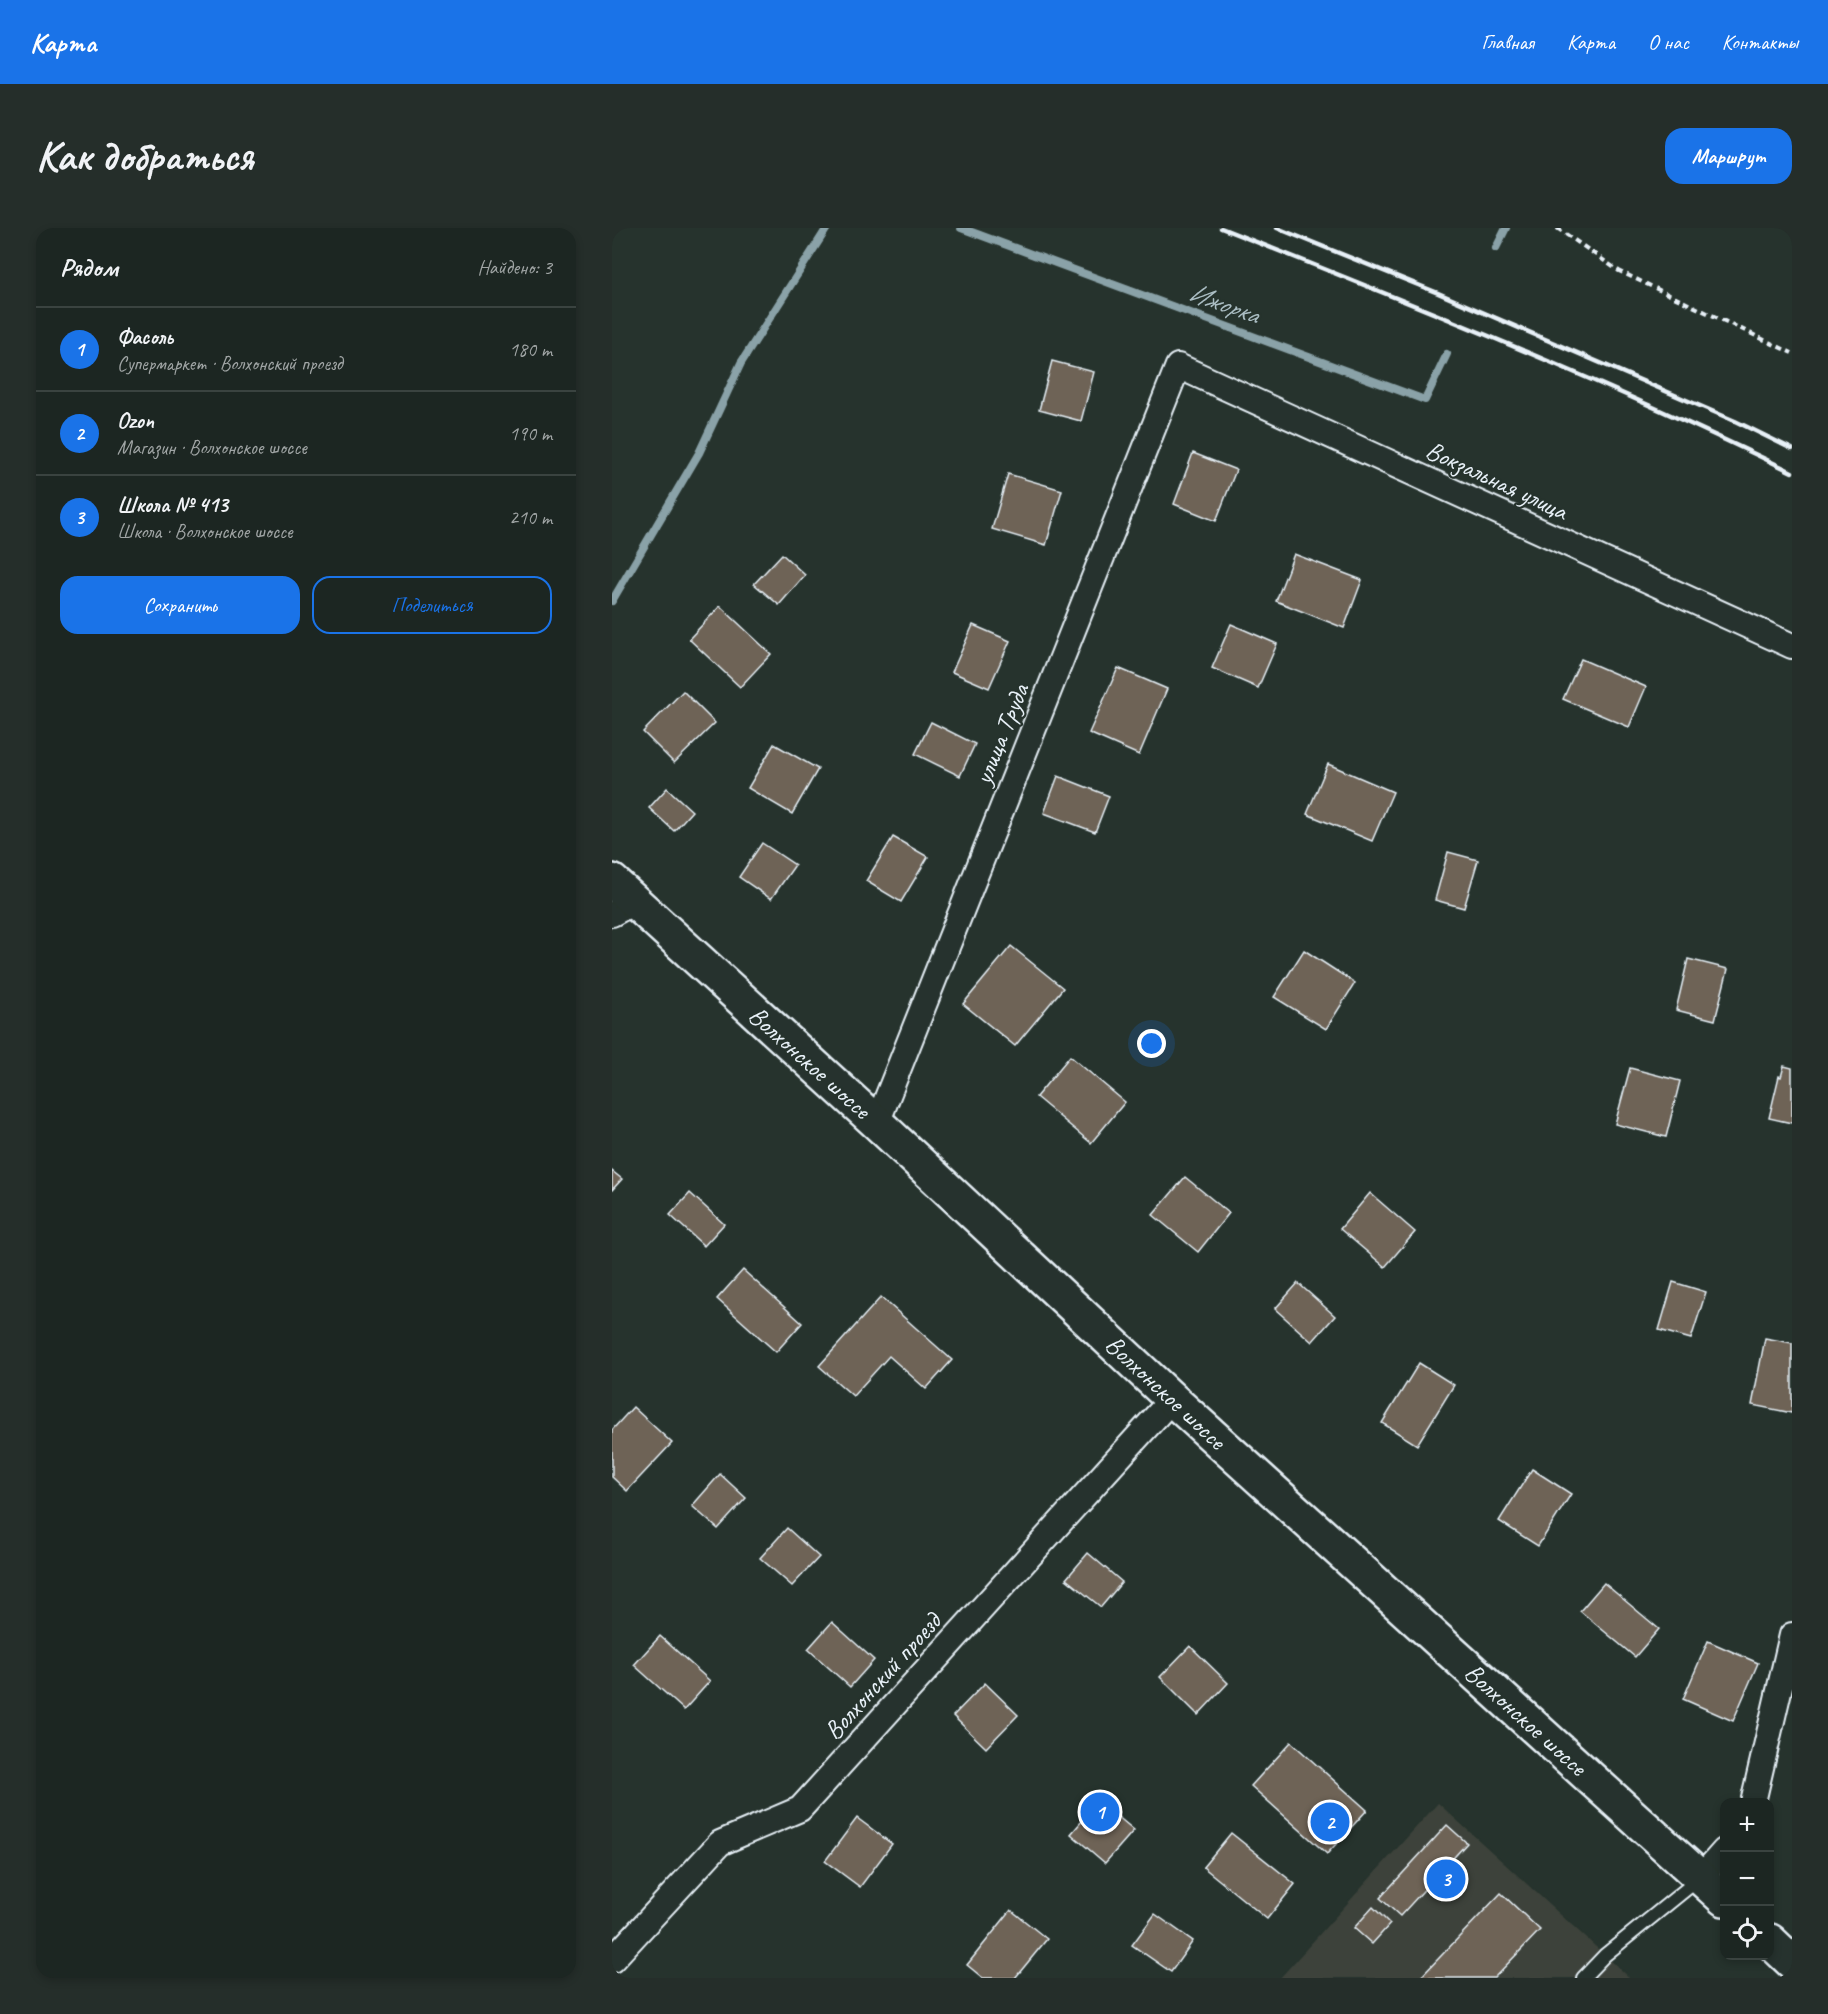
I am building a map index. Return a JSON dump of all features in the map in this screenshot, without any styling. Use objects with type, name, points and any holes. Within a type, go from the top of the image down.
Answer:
[{"type":"street","name":"Вокзальная улица","points":[[1178,366],[1792,646]]},
{"type":"street","name":"улица Труда","points":[[877,1123],[1178,366]]},
{"type":"street","name":"Волхонское шоссе","points":[[620,899],[877,1123],[1172,1399],[1720,1894]]},
{"type":"street","name":"Волхонский проезд","points":[[612,1960],[720,1843],[800,1809],[1172,1399]]},
{"type":"street","points":[[1754,1798],[1792,1635]]},
{"type":"street","points":[[1701,1877],[1724,1852]]},
{"type":"street","points":[[1774,1945],[1792,1962]]},
{"type":"lane","points":[[1583,1978],[1605,1955],[1701,1877]]},
{"type":"path","points":[[1557,228],[1619,270],[1792,353]]},
{"type":"shaded area","points":[[1438,1803],[1630,1978],[1280,1978]]},
{"type":"building","points":[[1052,361],[1094,372],[1081,421],[1039,410]]},
{"type":"building","points":[[1193,453],[1236,470],[1216,521],[1174,504]]},
{"type":"building","points":[[1008,474],[1062,490],[1046,545],[992,529]]},
{"type":"building","points":[[782,554],[805,575],[779,605],[754,584]]},
{"type":"building","points":[[1294,554],[1362,580],[1344,628],[1276,601]]},
{"type":"building","points":[[720,606],[771,654],[740,687],[689,639]]},
{"type":"building","points":[[1231,624],[1277,644],[1258,688],[1212,668]]},
{"type":"building","points":[[973,625],[1010,641],[989,688],[952,672]]},
{"type":"building","points":[[1581,659],[1646,687],[1629,727],[1563,699]]},
{"type":"building","points":[[1118,668],[1167,689],[1139,755],[1089,733]]},
{"type":"building","points":[[683,691],[715,723],[674,763],[643,732]]},
{"type":"building","points":[[931,722],[975,744],[960,776],[915,754]]},
{"type":"building","points":[[774,744],[818,769],[792,814],[748,788]]},
{"type":"building","points":[[1328,764],[1393,792],[1372,841],[1307,814]]},
{"type":"building","points":[[1058,776],[1109,796],[1095,832],[1044,813]]},
{"type":"building","points":[[667,788],[692,811],[674,831],[649,808]]},
{"type":"building","points":[[893,837],[928,857],[901,902],[866,881]]},
{"type":"building","points":[[762,843],[795,865],[771,899],[739,877]]},
{"type":"building","points":[[1448,852],[1478,860],[1464,908],[1435,900]]},
{"type":"building","points":[[1011,946],[1063,988],[1015,1046],[963,1004]]},
{"type":"building","points":[[1304,950],[1355,983],[1326,1029],[1274,997]]},
{"type":"building","points":[[1688,959],[1728,969],[1715,1020],[1676,1010]]},
{"type":"building","points":[[1070,1056],[1125,1102],[1091,1143],[1036,1097]]},
{"type":"building","points":[[1784,1066],[1792,1068],[1792,1123],[1769,1118],[1779,1076],[1781,1077]]},
{"type":"building","points":[[1630,1068],[1680,1081],[1666,1137],[1615,1124]]},
{"type":"building","points":[[612,1171],[622,1179],[612,1190]]},
{"type":"building","points":[[1185,1177],[1229,1213],[1198,1252],[1153,1215]]},
{"type":"building","points":[[690,1193],[724,1224],[704,1246],[670,1215]]},
{"type":"building","points":[[1370,1193],[1415,1232],[1385,1267],[1340,1229]]},
{"type":"building","points":[[743,1270],[802,1323],[776,1352],[717,1299]]},
{"type":"building","points":[[1673,1282],[1706,1292],[1691,1339],[1659,1330]]},
{"type":"building","points":[[1298,1283],[1335,1316],[1312,1342],[1275,1309]]},
{"type":"building","points":[[881,1297],[952,1360],[926,1389],[889,1356],[853,1396],[819,1366]]},
{"type":"building","points":[[1765,1338],[1792,1343],[1792,1413],[1752,1405]]},
{"type":"building","points":[[1419,1363],[1454,1385],[1417,1445],[1382,1423]]},
{"type":"building","points":[[633,1407],[672,1443],[627,1491],[612,1477],[612,1430]]},
{"type":"building","points":[[1532,1469],[1571,1494],[1538,1546],[1499,1521]]},
{"type":"building","points":[[720,1474],[746,1498],[718,1529],[692,1506]]},
{"type":"building","points":[[787,1528],[819,1557],[792,1586],[760,1558]]},
{"type":"building","points":[[1088,1553],[1122,1582],[1101,1607],[1066,1579]]},
{"type":"building","points":[[1604,1583],[1659,1629],[1635,1657],[1580,1611]]},
{"type":"building","points":[[832,1622],[874,1660],[850,1687],[808,1649]]},
{"type":"building","points":[[660,1636],[710,1681],[684,1710],[634,1665]]},
{"type":"building","points":[[1708,1641],[1758,1663],[1733,1721],[1683,1699]]},
{"type":"building","points":[[1190,1646],[1228,1683],[1198,1715],[1160,1677]]},
{"type":"building","points":[[985,1683],[1018,1715],[986,1748],[953,1716]]},
{"type":"building","points":[[1291,1742],[1367,1810],[1327,1854],[1251,1786]]},
{"type":"building","points":[[1099,1801],[1134,1830],[1105,1863],[1071,1834]]},
{"type":"building","points":[[857,1818],[892,1844],[860,1887],[825,1861]]},
{"type":"building","points":[[1447,1825],[1467,1843],[1400,1916],[1380,1898]]},
{"type":"building","points":[[1231,1833],[1295,1884],[1267,1919],[1203,1867]]},
{"type":"building","points":[[1501,1893],[1540,1930],[1494,1978],[1420,1978]]},
{"type":"building","points":[[1373,1907],[1390,1924],[1372,1944],[1354,1928]]},
{"type":"building","points":[[1011,1910],[1047,1939],[1015,1978],[983,1978],[967,1965]]},
{"type":"building","points":[[1155,1914],[1193,1941],[1171,1972],[1132,1945]]},
{"type":"waterway","points":[[612,601],[699,453],[741,363],[827,228]]},
{"type":"waterway","name":"Ижорка","points":[[961,228],[1425,400],[1447,354]]},
{"type":"waterway","name":"Ижорка","points":[[1496,248],[1506,228]]},
{"type":"railway","points":[[1221,228],[1580,375],[1792,472]]},
{"type":"railway","points":[[1277,228],[1438,293],[1735,421],[1792,449]]},
{"type":"place","name":"Фасоль","points":[[1100,1812]]},
{"type":"place","name":"Ozon","points":[[1330,1822]]},
{"type":"place","name":"Школа № 413","points":[[1446,1879]]}]
